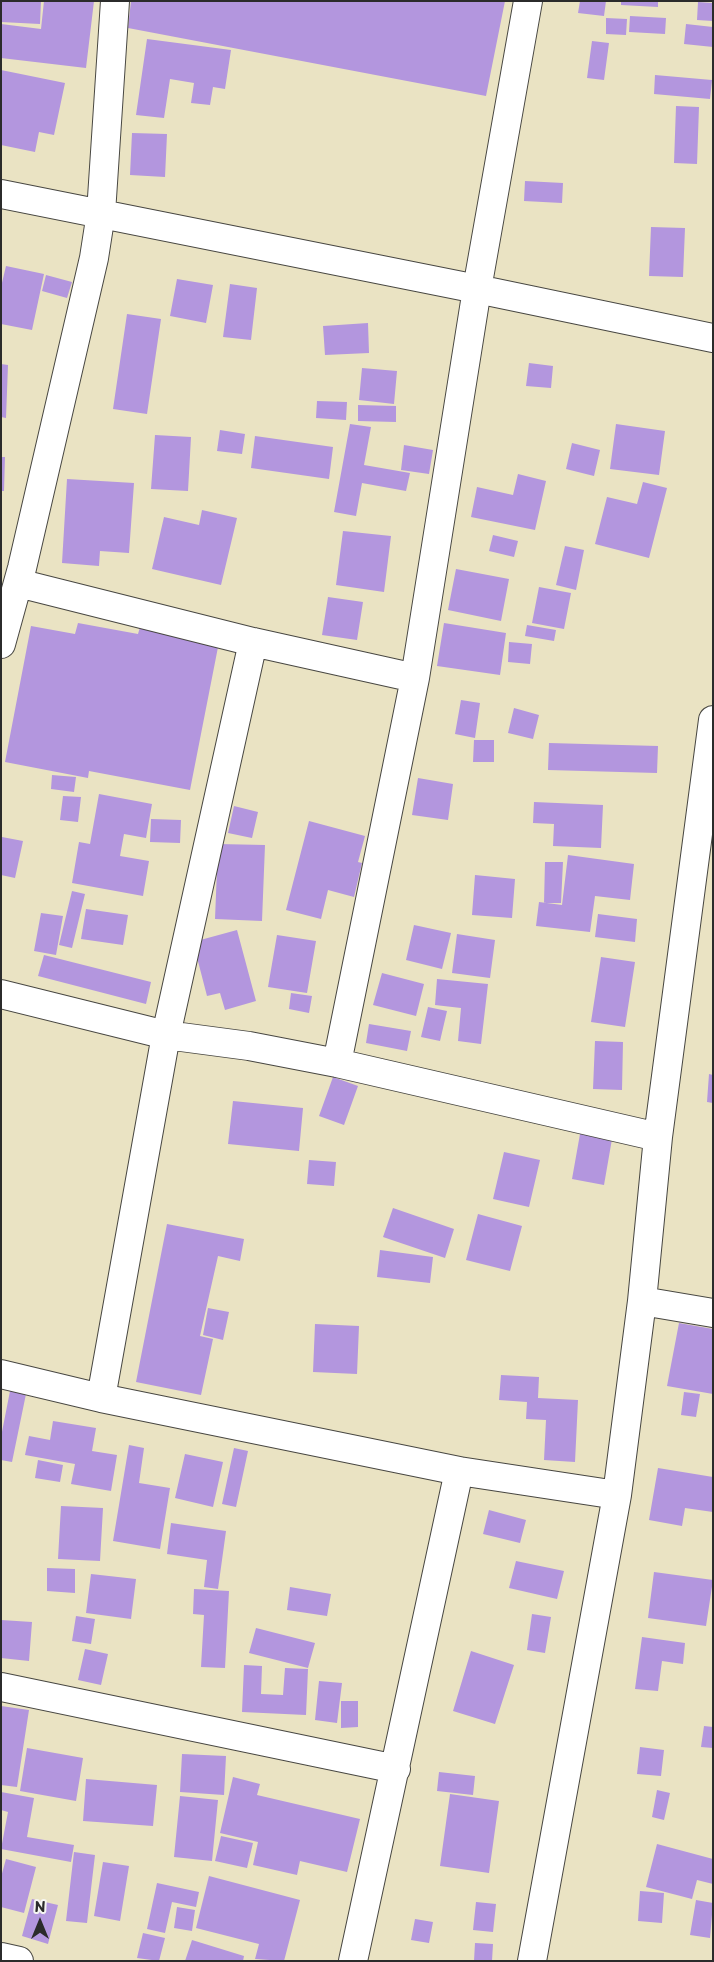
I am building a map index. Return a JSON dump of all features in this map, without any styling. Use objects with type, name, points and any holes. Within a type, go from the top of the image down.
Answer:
[{"type":"street","points":[[1,644],[14,573],[94,258],[101,213],[115,1]]},
{"type":"street","points":[[337,1063],[415,678],[477,289],[528,1]]},
{"type":"street","points":[[1,194],[713,338]]},
{"type":"street","points":[[14,573],[253,642],[415,678]]},
{"type":"street","points":[[101,1398],[166,1035],[253,642]]},
{"type":"street","points":[[532,1961],[616,1496],[642,1301],[658,1137],[709,786],[713,720]]},
{"type":"street","points":[[1,994],[166,1035],[249,1046],[337,1063],[658,1137]]},
{"type":"street","points":[[642,1301],[713,1313]]},
{"type":"street","points":[[1,1374],[101,1398],[459,1471],[616,1496]]},
{"type":"street","points":[[354,1961],[459,1471]]},
{"type":"street","points":[[1,1687],[396,1769]]},
{"type":"street","points":[[1,1957],[19,1961]]},
{"type":"building","points":[[1,1],[41,1],[40,24],[1,22]]},
{"type":"building","points":[[44,1],[94,1],[86,68],[1,58],[1,24],[41,29]]},
{"type":"building","points":[[131,1],[505,1],[486,96],[128,28]]},
{"type":"building","points":[[580,1],[606,1],[604,16],[578,13]]},
{"type":"building","points":[[621,1],[658,1],[658,7],[621,5]]},
{"type":"building","points":[[698,2],[713,3],[713,21],[697,20]]},
{"type":"building","points":[[630,16],[666,18],[665,34],[629,32]]},
{"type":"building","points":[[606,18],[627,19],[626,35],[606,34]]},
{"type":"building","points":[[686,24],[713,27],[713,47],[684,44]]},
{"type":"building","points":[[147,39],[231,50],[225,89],[213,87],[210,105],[191,103],[194,83],[170,79],[164,118],[136,115]]},
{"type":"building","points":[[592,41],[609,43],[604,80],[587,78]]},
{"type":"building","points":[[1,70],[65,83],[54,135],[39,132],[35,152],[1,145]]},
{"type":"building","points":[[655,75],[712,80],[710,99],[654,94]]},
{"type":"building","points":[[676,106],[699,107],[697,164],[674,163]]},
{"type":"building","points":[[132,133],[167,134],[165,177],[130,175]]},
{"type":"building","points":[[525,181],[563,183],[562,203],[524,201]]},
{"type":"building","points":[[651,227],[685,228],[683,277],[649,276]]},
{"type":"building","points":[[6,266],[44,274],[32,330],[1,324],[1,287]]},
{"type":"building","points":[[46,275],[72,282],[67,298],[42,291]]},
{"type":"building","points":[[177,279],[213,285],[206,323],[170,316]]},
{"type":"building","points":[[230,284],[257,288],[251,340],[223,337]]},
{"type":"building","points":[[127,314],[161,319],[147,414],[113,409]]},
{"type":"building","points":[[368,323],[369,353],[325,355],[323,326]]},
{"type":"building","points":[[529,363],[553,366],[551,388],[526,386]]},
{"type":"building","points":[[1,364],[8,365],[6,418],[1,417]]},
{"type":"building","points":[[362,368],[397,371],[394,404],[359,400]]},
{"type":"building","points":[[317,401],[347,402],[346,420],[316,418]]},
{"type":"building","points":[[358,405],[396,406],[396,422],[358,421]]},
{"type":"building","points":[[350,424],[371,427],[364,465],[410,473],[406,491],[362,483],[356,516],[334,512]]},
{"type":"building","points":[[616,424],[665,431],[659,475],[610,469]]},
{"type":"building","points":[[220,430],[245,434],[242,454],[217,451]]},
{"type":"building","points":[[155,435],[191,437],[188,491],[151,489]]},
{"type":"building","points":[[255,436],[333,447],[329,479],[251,468]]},
{"type":"building","points":[[572,443],[600,450],[594,476],[566,469]]},
{"type":"building","points":[[404,445],[433,450],[429,474],[401,470]]},
{"type":"building","points":[[1,457],[5,457],[4,491],[1,491]]},
{"type":"building","points":[[518,474],[546,481],[535,530],[471,517],[477,487],[513,495]]},
{"type":"building","points":[[67,479],[134,483],[129,553],[100,551],[99,566],[62,563]]},
{"type":"building","points":[[643,482],[667,488],[649,558],[595,544],[607,497],[637,504]]},
{"type":"building","points":[[202,510],[237,518],[221,585],[152,569],[164,517],[199,525]]},
{"type":"building","points":[[343,531],[391,536],[384,592],[336,585]]},
{"type":"building","points":[[493,535],[518,541],[514,557],[489,551]]},
{"type":"building","points":[[565,546],[584,550],[576,590],[556,585]]},
{"type":"building","points":[[456,569],[509,579],[501,621],[448,610]]},
{"type":"building","points":[[539,587],[571,593],[564,629],[532,623]]},
{"type":"building","points":[[328,597],[363,602],[357,640],[322,635]]},
{"type":"building","points":[[78,623],[138,634],[140,627],[219,642],[190,790],[89,771],[88,778],[5,762],[31,626],[75,634]]},
{"type":"building","points":[[444,623],[506,633],[500,675],[437,666]]},
{"type":"building","points":[[527,625],[556,630],[554,641],[525,636]]},
{"type":"building","points":[[509,642],[532,644],[530,664],[508,662]]},
{"type":"building","points":[[461,700],[480,703],[475,738],[455,734]]},
{"type":"building","points":[[514,708],[539,715],[533,739],[508,733]]},
{"type":"building","points":[[474,740],[494,740],[494,762],[473,762]]},
{"type":"building","points":[[549,743],[658,746],[657,773],[548,770]]},
{"type":"building","points":[[52,775],[76,777],[74,792],[51,789]]},
{"type":"building","points":[[418,778],[453,784],[448,820],[412,815]]},
{"type":"building","points":[[99,794],[152,804],[146,838],[124,834],[120,856],[149,861],[143,896],[72,883],[79,842],[90,844]]},
{"type":"building","points":[[63,796],[81,797],[78,822],[60,820]]},
{"type":"building","points":[[534,802],[603,805],[601,848],[553,846],[554,824],[533,823]]},
{"type":"building","points":[[234,806],[258,812],[252,838],[228,833]]},
{"type":"building","points":[[151,819],[181,820],[180,843],[150,842]]},
{"type":"building","points":[[309,821],[365,836],[358,862],[362,863],[354,897],[328,890],[321,919],[286,910]]},
{"type":"building","points":[[2,837],[23,841],[15,878],[1,875]]},
{"type":"building","points":[[218,844],[265,845],[262,921],[215,919]]},
{"type":"building","points":[[568,855],[634,864],[630,900],[595,896],[590,932],[536,926],[539,902],[562,905]]},
{"type":"building","points":[[545,862],[563,862],[561,903],[544,903]]},
{"type":"building","points":[[475,875],[515,879],[512,918],[472,915]]},
{"type":"building","points":[[72,891],[85,894],[72,948],[59,945]]},
{"type":"building","points":[[86,909],[128,915],[123,945],[81,939]]},
{"type":"building","points":[[41,913],[63,916],[56,955],[34,951]]},
{"type":"building","points":[[598,914],[637,919],[635,942],[595,937]]},
{"type":"building","points":[[414,925],[451,933],[442,969],[406,960]]},
{"type":"building","points":[[237,930],[256,1001],[225,1010],[220,993],[207,996],[193,942]]},
{"type":"building","points":[[457,934],[495,940],[490,978],[452,973]]},
{"type":"building","points":[[277,935],[316,941],[307,993],[268,987]]},
{"type":"building","points":[[44,955],[151,982],[146,1004],[38,976]]},
{"type":"building","points":[[601,957],[635,962],[625,1027],[591,1022]]},
{"type":"building","points":[[382,973],[424,984],[416,1016],[373,1005]]},
{"type":"building","points":[[437,979],[488,984],[481,1044],[458,1041],[461,1008],[435,1005]]},
{"type":"building","points":[[291,993],[312,996],[309,1013],[289,1009]]},
{"type":"building","points":[[428,1007],[447,1011],[440,1041],[421,1037]]},
{"type":"building","points":[[369,1024],[411,1031],[407,1051],[366,1043]]},
{"type":"building","points":[[595,1041],[623,1042],[622,1090],[593,1089]]},
{"type":"building","points":[[709,1074],[713,1075],[713,1103],[707,1102]]},
{"type":"building","points":[[333,1077],[358,1086],[344,1125],[319,1116]]},
{"type":"building","points":[[233,1101],[303,1108],[299,1151],[228,1144]]},
{"type":"building","points":[[580,1134],[612,1139],[604,1185],[572,1179]]},
{"type":"building","points":[[504,1152],[540,1160],[529,1207],[493,1199]]},
{"type":"building","points":[[309,1160],[336,1162],[334,1186],[307,1184]]},
{"type":"building","points":[[393,1208],[454,1229],[445,1258],[383,1237]]},
{"type":"building","points":[[478,1214],[522,1226],[510,1271],[466,1260]]},
{"type":"building","points":[[167,1224],[244,1239],[240,1261],[218,1256],[200,1336],[213,1339],[201,1395],[136,1382]]},
{"type":"building","points":[[380,1250],[433,1257],[430,1283],[377,1277]]},
{"type":"building","points":[[208,1308],[229,1312],[223,1340],[203,1335]]},
{"type":"building","points":[[679,1323],[713,1329],[713,1394],[667,1386]]},
{"type":"building","points":[[315,1324],[359,1326],[357,1374],[313,1372]]},
{"type":"building","points":[[501,1375],[539,1377],[538,1398],[578,1400],[575,1462],[544,1460],[546,1420],[526,1419],[527,1402],[499,1400]]},
{"type":"building","points":[[10,1391],[26,1394],[12,1462],[1,1460],[1,1437]]},
{"type":"building","points":[[684,1392],[700,1394],[696,1417],[681,1415]]},
{"type":"building","points":[[53,1421],[96,1428],[92,1451],[117,1455],[111,1491],[71,1484],[75,1464],[25,1455],[29,1436],[50,1440]]},
{"type":"building","points":[[129,1445],[144,1448],[139,1483],[170,1488],[160,1549],[113,1541]]},
{"type":"building","points":[[234,1448],[248,1451],[236,1507],[222,1504]]},
{"type":"building","points":[[185,1454],[223,1462],[213,1507],[175,1498]]},
{"type":"building","points":[[38,1460],[63,1465],[60,1482],[35,1478]]},
{"type":"building","points":[[658,1468],[713,1477],[713,1512],[685,1508],[682,1526],[649,1520]]},
{"type":"building","points":[[61,1506],[103,1508],[100,1561],[58,1559]]},
{"type":"building","points":[[489,1510],[526,1520],[520,1543],[483,1534]]},
{"type":"building","points":[[171,1523],[226,1531],[218,1589],[204,1587],[207,1560],[167,1554]]},
{"type":"building","points":[[516,1561],[564,1571],[557,1599],[509,1588]]},
{"type":"building","points":[[47,1568],[75,1569],[75,1593],[47,1591]]},
{"type":"building","points":[[654,1572],[713,1580],[706,1626],[648,1618]]},
{"type":"building","points":[[91,1574],[136,1579],[131,1619],[86,1613]]},
{"type":"building","points":[[290,1587],[331,1594],[327,1616],[287,1610]]},
{"type":"building","points":[[194,1589],[229,1591],[225,1668],[201,1667],[204,1615],[193,1614]]},
{"type":"building","points":[[532,1614],[551,1617],[545,1653],[527,1650]]},
{"type":"building","points":[[76,1616],[95,1619],[91,1644],[72,1641]]},
{"type":"building","points":[[1,1620],[32,1622],[29,1661],[1,1658]]},
{"type":"building","points":[[256,1628],[315,1643],[308,1668],[249,1653]]},
{"type":"building","points":[[642,1637],[685,1643],[683,1664],[662,1661],[658,1691],[635,1689]]},
{"type":"building","points":[[85,1649],[108,1654],[101,1685],[78,1680]]},
{"type":"building","points":[[471,1651],[514,1665],[495,1724],[453,1711]]},
{"type":"building","points":[[244,1665],[262,1666],[261,1694],[283,1695],[285,1668],[308,1669],[306,1715],[242,1712]]},
{"type":"building","points":[[319,1681],[342,1683],[337,1723],[315,1720]]},
{"type":"building","points":[[341,1701],[358,1701],[358,1727],[341,1728]]},
{"type":"building","points":[[1,1706],[29,1710],[17,1787],[1,1785]]},
{"type":"building","points":[[704,1726],[713,1727],[713,1748],[701,1747]]},
{"type":"building","points":[[640,1747],[664,1750],[661,1776],[637,1774]]},
{"type":"building","points":[[27,1748],[83,1758],[76,1801],[20,1791]]},
{"type":"building","points":[[182,1754],[226,1756],[224,1795],[180,1792]]},
{"type":"building","points":[[439,1772],[475,1776],[473,1795],[437,1791]]},
{"type":"building","points":[[233,1777],[260,1784],[257,1795],[360,1819],[347,1872],[300,1861],[297,1875],[253,1865],[258,1842],[220,1833]]},
{"type":"building","points":[[86,1779],[157,1785],[153,1826],[83,1821]]},
{"type":"building","points":[[657,1790],[670,1793],[664,1820],[652,1817]]},
{"type":"building","points":[[1,1792],[34,1798],[27,1837],[74,1845],[71,1862],[1,1849],[8,1812],[1,1810]]},
{"type":"building","points":[[450,1794],[499,1801],[489,1873],[440,1866]]},
{"type":"building","points":[[180,1796],[218,1800],[212,1861],[174,1857]]},
{"type":"building","points":[[221,1836],[253,1843],[247,1868],[215,1861]]},
{"type":"building","points":[[657,1844],[713,1859],[713,1884],[697,1880],[692,1899],[646,1887]]},
{"type":"building","points":[[74,1852],[95,1855],[87,1923],[66,1921]]},
{"type":"building","points":[[6,1859],[36,1867],[24,1913],[1,1907],[1,1877]]},
{"type":"building","points":[[103,1862],[129,1866],[120,1921],[94,1916]]},
{"type":"building","points":[[209,1876],[300,1900],[284,1961],[255,1959],[259,1944],[196,1928]]},
{"type":"building","points":[[157,1883],[199,1892],[196,1907],[172,1902],[165,1933],[147,1929]]},
{"type":"building","points":[[640,1891],[664,1893],[662,1923],[638,1921]]},
{"type":"building","points":[[32,1899],[58,1905],[48,1944],[22,1936]]},
{"type":"building","points":[[696,1900],[713,1903],[710,1938],[690,1935]]},
{"type":"building","points":[[476,1902],[496,1904],[493,1932],[473,1930]]},
{"type":"building","points":[[177,1907],[195,1910],[192,1931],[174,1928]]},
{"type":"building","points":[[415,1919],[433,1922],[429,1943],[411,1940]]},
{"type":"building","points":[[143,1933],[165,1938],[159,1961],[137,1958]]},
{"type":"building","points":[[192,1940],[244,1956],[243,1961],[185,1961]]},
{"type":"building","points":[[475,1943],[493,1944],[492,1961],[474,1961]]}]
